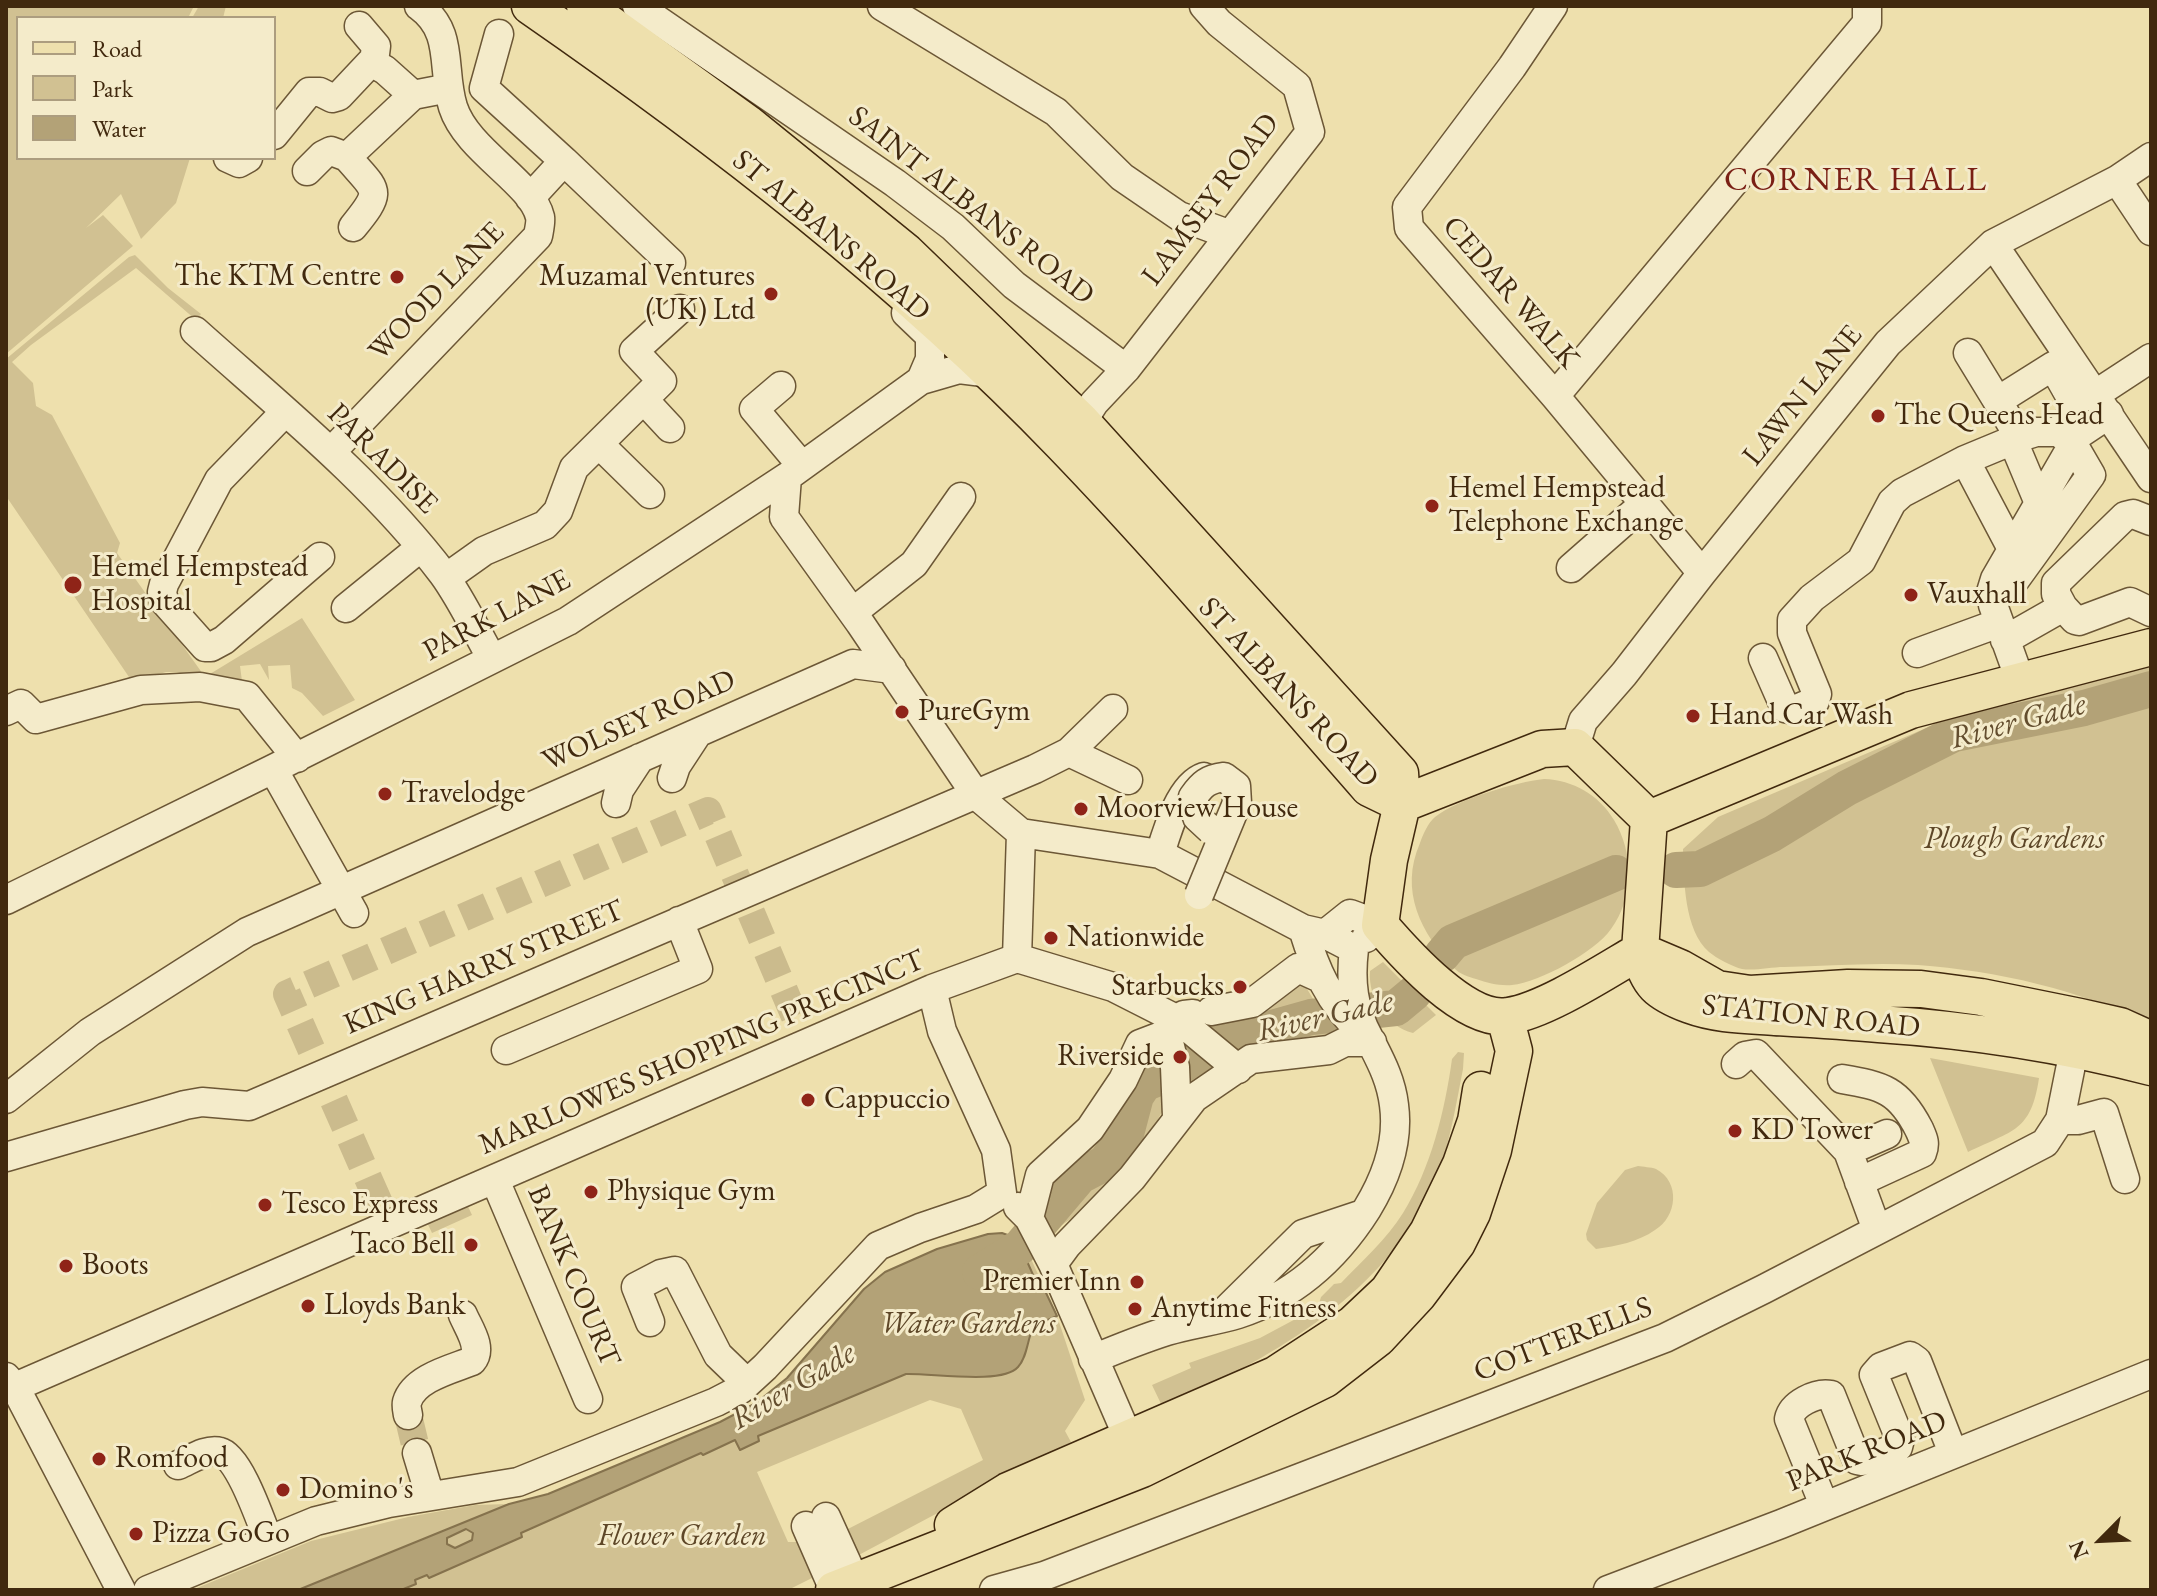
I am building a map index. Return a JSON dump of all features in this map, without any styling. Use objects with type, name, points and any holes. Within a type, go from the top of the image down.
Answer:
[{"type":"main road","name":"ST ALBANS ROAD","points":[[530,6],[745,162],[856,250],[991,373],[1072,455],[1369,788],[1402,804],[1400,773],[1082,422],[906,252],[747,123],[585,6]]},
{"type":"main road","points":[[1024,406],[1072,429],[1082,422],[1090,449],[1184,556],[1206,604]]},
{"type":"main road","points":[[1649,819],[1911,710],[2151,647]]},
{"type":"main road","points":[[1575,747],[1649,819],[1640,951],[1573,989],[1505,1017],[1481,1011],[1444,990],[1416,966],[1380,925],[1389,860],[1402,804],[1542,749],[1575,747]]},
{"type":"main road","name":"STATION ROAD","points":[[1640,951],[1680,968],[1717,989],[1750,994],[1848,988],[1921,989],[1981,997],[2077,1033],[2151,1067]]},
{"type":"main road","points":[[849,1583],[1135,1455],[1325,1379],[1378,1338],[1418,1295],[1457,1243],[1472,1213],[1493,1150],[1514,1051],[1505,1017]]},
{"type":"main road","name":"STATION ROAD","points":[[2077,1033],[2120,1026],[2151,1040]]},
{"type":"street","name":"WOOD LANE","points":[[331,452],[538,236],[540,218],[530,198],[469,136],[453,107],[440,26],[419,6]]},
{"type":"street","name":"SAINT ALBANS ROAD","points":[[637,6],[895,183],[953,227],[1014,285],[1126,369]]},
{"type":"street","points":[[882,6],[1056,112],[1122,177],[1179,216],[1228,234]]},
{"type":"street","name":"CEDAR WALK","points":[[1553,6],[1512,67],[1407,207],[1409,228],[1555,396],[1702,573]]},
{"type":"street","points":[[1555,396],[1867,23],[1867,6]]},
{"type":"street","name":"LAMSEY ROAD","points":[[1126,369],[1310,132],[1297,86],[1219,12]]},
{"type":"street","points":[[359,26],[376,46],[374,62]]},
{"type":"street","points":[[499,34],[484,88],[671,263]]},
{"type":"street","points":[[374,62],[413,95]]},
{"type":"street","points":[[276,133],[309,92],[320,92],[332,98],[339,96],[369,63],[374,62]]},
{"type":"street","points":[[347,157],[413,95],[449,88]]},
{"type":"street","points":[[307,171],[331,151],[347,157],[372,187],[373,202],[353,227]]},
{"type":"street","name":"LAWN LANE","points":[[1575,747],[1583,721],[1888,343],[1993,244],[2117,180],[2151,157]]},
{"type":"street","points":[[530,198],[564,161]]},
{"type":"street","points":[[2117,180],[2151,231]]},
{"type":"street","points":[[1993,244],[2150,475]]},
{"type":"street","points":[[856,250],[882,291],[930,336],[930,359],[921,380]]},
{"type":"street","points":[[670,428],[634,351],[680,309]]},
{"type":"street","name":"PARADISE","points":[[195,331],[331,452],[421,547],[446,578],[492,659]]},
{"type":"street","points":[[1968,353],[1999,400],[2039,503]]},
{"type":"street","points":[[2070,437],[2151,358]]},
{"type":"street","points":[[1999,400],[2053,366],[2075,405],[2070,437],[1991,592],[2020,680]]},
{"type":"street","name":"PARK LANE","points":[[6,900],[568,621],[743,506],[921,380],[959,369],[991,373]]},
{"type":"street","points":[[1082,422],[1094,403],[1126,369]]},
{"type":"street","points":[[781,386],[754,409],[794,471],[784,517]]},
{"type":"street","points":[[446,578],[484,551],[545,525],[558,511],[574,468],[653,391]]},
{"type":"street","points":[[285,412],[219,480],[164,584],[164,601],[205,647],[211,647],[224,640],[320,557]]},
{"type":"street","points":[[1763,658],[1785,708],[1794,710],[1815,701],[1817,694],[1792,633],[1792,620],[1812,598],[1861,561],[1896,497],[1965,460],[2036,432],[2070,437]]},
{"type":"street","points":[[2015,580],[2090,477],[2090,471],[2070,437]]},
{"type":"street","points":[[599,444],[652,492]]},
{"type":"street","points":[[1965,460],[2012,549]]},
{"type":"street","points":[[892,669],[853,664],[856,617],[914,564],[961,497]]},
{"type":"street","points":[[1571,568],[1645,503]]},
{"type":"street","points":[[743,506],[784,517],[892,669],[976,795],[1021,833],[1160,854],[1354,949]]},
{"type":"street","points":[[2151,521],[2133,514],[2125,516],[2061,578],[2055,589],[2063,607],[2079,621],[2130,602],[2151,612]]},
{"type":"street","points":[[346,608],[421,547]]},
{"type":"street","points":[[1917,653],[2002,632],[2063,607]]},
{"type":"street","name":"WOLSEY ROAD","points":[[6,1099],[90,1032],[247,932],[348,901],[640,758],[853,664]]},
{"type":"street","points":[[6,711],[21,704],[36,719],[141,690],[200,687],[247,696],[285,763],[348,901]]},
{"type":"street","name":"KING HARRY STREET","points":[[6,1157],[185,1105],[202,1102],[249,1106],[976,795],[1069,752],[1113,709]]},
{"type":"street","points":[[672,778],[676,766],[697,734]]},
{"type":"street","points":[[1069,752],[1128,780]]},
{"type":"street","points":[[616,803],[619,790],[640,758]]},
{"type":"street","points":[[1160,854],[1181,800],[1196,780],[1224,771],[1238,780],[1246,795],[1242,816],[1229,829],[1220,829],[1211,830],[1197,817],[1193,797],[1201,785],[1211,778],[1224,777],[1236,786],[1237,803],[1231,816],[1226,829],[1221,842],[1199,895]]},
{"type":"street","points":[[1021,833],[1017,958],[1113,987],[1190,1020],[1238,1069]]},
{"type":"street","points":[[1053,1264],[1067,1245],[1132,1178],[1177,1116],[1194,1098],[1251,1059],[1329,1050],[1345,1042],[1354,949],[1380,925],[1350,914],[1314,931]]},
{"type":"street","points":[[506,1050],[698,969],[679,921]]},
{"type":"street","points":[[1093,1359],[1168,1331],[1261,1306],[1299,1284],[1332,1255],[1380,1187],[1394,1136],[1395,1107],[1389,1076],[1350,1012],[1314,931]]},
{"type":"street","name":"MARLOWES SHOPPING PRECINCT","points":[[10,1382],[384,1214],[495,1180],[803,1035],[1017,958]]},
{"type":"street","points":[[1029,1218],[1040,1175],[1090,1129],[1123,1080],[1140,1044],[1190,1020],[1252,1003],[1298,968],[1350,1012]]},
{"type":"street","points":[[932,989],[942,1031],[996,1150],[1002,1193],[1029,1218],[1053,1264],[1135,1455]]},
{"type":"street","points":[[1177,1116],[1175,1067],[1190,1020]]},
{"type":"street","points":[[2077,1033],[2060,1120],[2078,1120],[2114,1109],[2125,1179]]},
{"type":"street","points":[[1736,1064],[1745,1056],[1756,1054],[1848,1151],[1877,1230]]},
{"type":"street","points":[[1842,1079],[1877,1085],[1897,1096],[1909,1110],[1924,1140],[1922,1153],[1859,1182]]},
{"type":"street","name":"COTTERELLS","points":[[994,1590],[1047,1583],[1665,1338],[1783,1266],[1877,1230],[2045,1143],[2060,1120]]},
{"type":"street","points":[[1848,1151],[1887,1134]]},
{"type":"street","name":"BANK COURT","points":[[495,1180],[588,1399]]},
{"type":"street","points":[[148,1590],[316,1521],[389,1503],[518,1482],[716,1402],[747,1383],[878,1246],[976,1209],[1002,1193]]},
{"type":"street","points":[[650,1322],[636,1287],[661,1274],[675,1271],[718,1355],[747,1383]]},
{"type":"street","points":[[408,1415],[407,1402],[417,1387],[472,1361],[476,1356],[477,1349],[463,1315]]},
{"type":"street","points":[[1821,1499],[1789,1419],[1793,1407],[1823,1393],[1831,1395],[1857,1460],[1862,1461],[1898,1447],[1900,1439],[1874,1375],[1881,1367],[1910,1356],[1917,1361],[1953,1453]]},
{"type":"street","name":"PARK ROAD","points":[[1608,1590],[1821,1499],[1953,1453],[2151,1374]]},
{"type":"street","points":[[10,1382],[121,1590]]},
{"type":"street","points":[[178,1465],[208,1452],[219,1451],[226,1455],[249,1491],[268,1539]]},
{"type":"street","points":[[417,1453],[430,1496]]},
{"type":"street","points":[[816,1521],[849,1583]]},
{"type":"green space","points":[[6,6],[194,6],[189,16],[16,16],[16,160],[189,160],[176,203],[141,239],[121,194],[86,228],[103,215],[133,246],[6,354]]},
{"type":"green space","points":[[199,6],[226,6],[224,16],[193,16]]},
{"type":"green space","points":[[135,255],[168,288],[201,314],[196,320],[136,268],[12,362],[33,383],[36,406],[52,415],[120,543],[117,553],[205,677],[302,618],[355,700],[323,716],[302,693],[292,688],[290,665],[268,666],[269,680],[260,664],[240,666],[242,681],[205,681],[177,672],[138,680],[129,677],[6,496],[6,359]]},
{"type":"green space","name":"Plough Gardens","points":[[2151,665],[2151,1026],[2067,992],[2008,977],[1901,964],[1742,969],[1716,957],[1701,943],[1687,904],[1683,849],[1718,817],[1973,708]]},
{"type":"green space","points":[[1544,779],[1565,782],[1584,790],[1601,803],[1614,820],[1625,847],[1629,875],[1619,917],[1593,947],[1537,978],[1503,985],[1467,976],[1456,970],[1442,955],[1423,926],[1417,910],[1412,878],[1421,840],[1428,825],[1445,810],[1503,788]]},
{"type":"green space","points":[[1383,962],[1436,1015],[1413,1033],[1387,1018],[1372,992],[1370,971]]},
{"type":"green space","points":[[1304,984],[1335,1035],[1246,1047],[1218,1064],[1168,1101],[1140,1152],[1096,1201],[1062,1225],[1045,1185],[1139,1059],[1204,1027],[1252,1013],[1292,987]]},
{"type":"green space","points":[[1458,1052],[1464,1053],[1463,1069],[1442,1163],[1430,1193],[1407,1232],[1380,1266],[1349,1296],[1279,1347],[1163,1408],[1152,1385],[1191,1368],[1189,1363],[1260,1338],[1318,1307],[1321,1297],[1334,1284],[1341,1283],[1390,1232],[1413,1196],[1429,1158],[1441,1118],[1452,1059]]},
{"type":"green space","points":[[1930,1058],[2039,1078],[2031,1109],[2017,1127],[1968,1152]]},
{"type":"green space","points":[[1638,1166],[1656,1169],[1669,1182],[1673,1200],[1668,1217],[1642,1238],[1596,1249],[1587,1240],[1586,1234],[1597,1203],[1625,1170]]},
{"type":"green space","points":[[464,1198],[472,1215],[432,1233],[424,1216]]},
{"type":"green space","name":"Water Gardens","points":[[1002,1233],[1027,1250],[1057,1316],[1085,1400],[1065,1431],[1071,1442],[855,1557],[844,1531],[983,1460],[961,1409],[930,1400],[757,1472],[788,1542],[806,1542],[820,1574],[788,1590],[192,1590],[311,1541],[408,1517],[475,1505],[509,1504],[547,1494],[720,1422],[756,1403],[787,1378],[864,1289],[885,1272],[937,1249]]},
{"type":"water","points":[[2151,681],[2151,697],[2084,708]]},
{"type":"water","name":"Water Gardens","points":[[1002,1233],[1025,1248],[1034,1277],[1038,1276],[1057,1316],[1034,1326],[1021,1363],[1010,1372],[982,1377],[906,1374],[758,1436],[759,1441],[740,1450],[735,1440],[703,1455],[701,1453],[521,1533],[522,1537],[429,1578],[427,1575],[415,1580],[416,1584],[401,1590],[298,1590],[509,1504],[548,1494],[720,1422],[756,1403],[787,1378],[864,1289],[885,1272],[937,1249]],"holes":[[[466,1529],[473,1533],[472,1540],[455,1548],[447,1544],[447,1538]]]},
{"type":"waterway","name":"River Gade","points":[[1676,870],[1700,869],[1772,834],[1847,788],[1954,734],[2084,708],[2151,689]]},
{"type":"waterway","name":"River Gade","points":[[1442,955],[1453,942],[1616,873]]},
{"type":"waterway","name":"River Gade","points":[[980,1272],[1020,1247],[1080,1176],[1105,1163],[1126,1134],[1136,1096],[1144,1084],[1168,1074],[1218,1043],[1311,1017],[1396,1008],[1414,993]]},
{"type":"tunnel","points":[[379,1203],[287,994],[708,811],[799,1026]]},
{"type":"tunnel","points":[[408,1415],[417,1453]]},
{"type":"place","name":"The KTM Centre","points":[[397,277]]},
{"type":"place","name":"Muzamal Ventures (UK) Ltd","points":[[771,294]]},
{"type":"place","name":"The Queens Head","points":[[1878,416]]},
{"type":"place","name":"Hemel Hempstead Telephone Exchange","points":[[1432,506]]},
{"type":"place","name":"Hemel Hempstead Hospital","points":[[73,585]]},
{"type":"place","name":"Vauxhall","points":[[1911,595]]},
{"type":"place","name":"PureGym","points":[[902,712]]},
{"type":"place","name":"Hand Car Wash","points":[[1693,716]]},
{"type":"place","name":"Travelodge","points":[[385,794]]},
{"type":"place","name":"Moorview House","points":[[1081,809]]},
{"type":"place","name":"Nationwide","points":[[1051,938]]},
{"type":"place","name":"Starbucks","points":[[1240,987]]},
{"type":"place","name":"Riverside","points":[[1180,1057]]},
{"type":"place","name":"Cappuccio","points":[[808,1100]]},
{"type":"place","name":"KD Tower","points":[[1735,1131]]},
{"type":"place","name":"Physique Gym","points":[[591,1192]]},
{"type":"place","name":"Tesco Express","points":[[265,1205]]},
{"type":"place","name":"Taco Bell","points":[[471,1245]]},
{"type":"place","name":"Boots","points":[[66,1266]]},
{"type":"place","name":"Premier Inn","points":[[1137,1282]]},
{"type":"place","name":"Lloyds Bank","points":[[308,1306]]},
{"type":"place","name":"Anytime Fitness","points":[[1135,1309]]},
{"type":"place","name":"Romfood","points":[[99,1459]]},
{"type":"place","name":"Domino's","points":[[283,1490]]},
{"type":"place","name":"Pizza GoGo","points":[[136,1534]]},
{"type":"district","name":"CORNER HALL","points":[[1856,181]]},
{"type":"park label","name":"Flower Garden","points":[[682,1537]]}]
